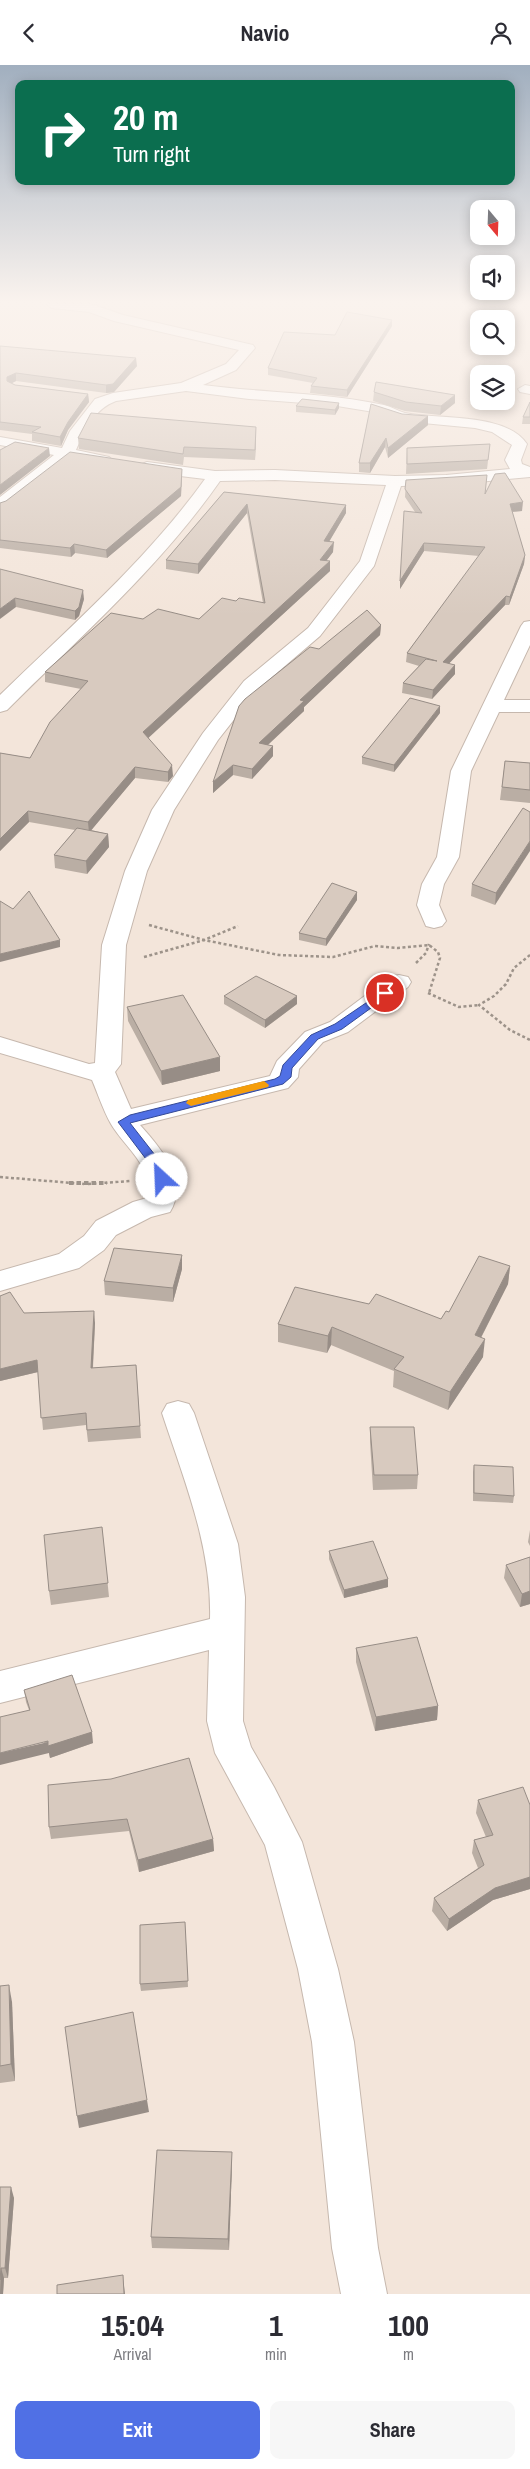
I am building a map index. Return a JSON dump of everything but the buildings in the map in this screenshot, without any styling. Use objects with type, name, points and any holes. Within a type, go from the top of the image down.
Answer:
[{"type":"street","points":[[0,505],[67,453],[77,431],[94,408]]},
{"type":"street","points":[[378,408],[402,417],[475,424],[497,429],[520,444],[513,460],[515,466],[526,472]]},
{"type":"street","points":[[0,441],[125,464],[215,476],[275,475],[395,481],[446,479],[526,472]]},
{"type":"street","points":[[0,706],[157,551],[187,517],[215,476]]},
{"type":"street","points":[[102,1072],[108,1064],[114,945],[136,871],[163,810],[210,737],[251,685],[314,632],[368,561],[395,481]]},
{"type":"street","points":[[434,921],[428,905],[433,884],[448,857],[461,771],[530,626]]},
{"type":"street","points":[[492,706],[530,706]]},
{"type":"street","points":[[123,1122],[134,1117],[279,1082],[285,1077],[286,1067],[314,1037],[339,1027],[399,982]]},
{"type":"street","points":[[0,1045],[71,1068],[88,1072],[102,1072]]},
{"type":"street","points":[[0,1281],[69,1261],[94,1243],[106,1228],[143,1209],[160,1205],[163,1197],[162,1179],[158,1166],[123,1122],[102,1072]]},
{"type":"street","points":[[178,1413],[221,1544],[228,1597],[225,1721],[234,1753],[283,1842],[318,1969],[331,2033],[356,2248],[364,2294]]},
{"type":"street","points":[[0,1687],[227,1630]]},
{"type":"path","points":[[123,917],[204,940],[279,955],[333,957],[374,947],[429,945],[438,952],[440,959],[434,972],[429,993]]},
{"type":"path","points":[[434,921],[426,953],[399,982],[459,1007],[479,1005],[494,996],[506,984],[514,968],[530,955]]},
{"type":"path","points":[[113,961],[148,956],[204,940],[238,926]]},
{"type":"path","points":[[479,1005],[510,1030],[530,1040]]},
{"type":"path","points":[[0,1177],[86,1184],[162,1179]]},
{"type":"slow traffic","points":[[191,1103],[264,1085]]},
{"type":"route","points":[[162,1179],[158,1166],[123,1122],[134,1117],[251,1087],[279,1082],[285,1077],[286,1067],[314,1037],[339,1027],[385,993]]}]
